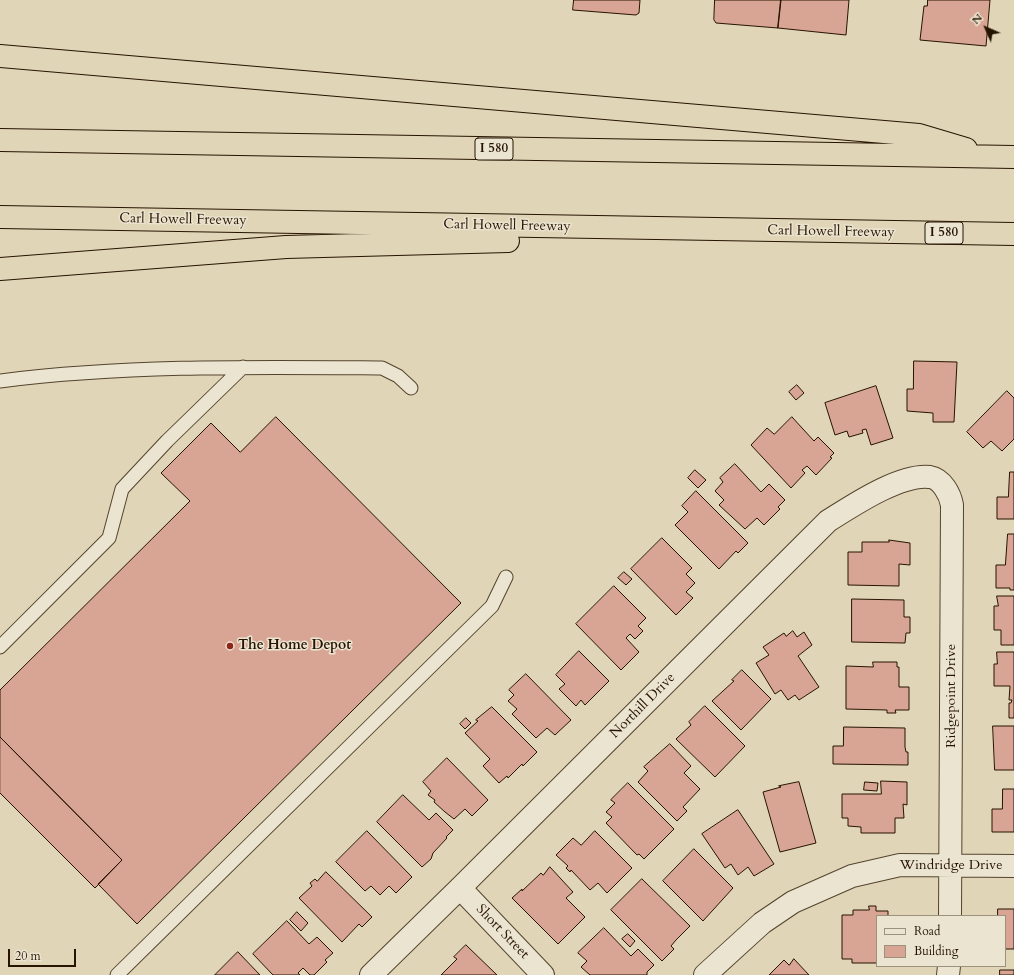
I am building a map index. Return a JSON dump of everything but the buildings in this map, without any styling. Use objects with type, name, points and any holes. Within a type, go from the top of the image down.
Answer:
[{"type":"highway","points":[[0,56],[920,135],[988,156]]},
{"type":"highway","name":"I 580","points":[[0,140],[1014,156]]},
{"type":"highway","name":"Carl Howell Freeway","points":[[0,217],[1014,234]]},
{"type":"highway","points":[[0,269],[286,247],[873,232]]},
{"type":"street","name":"Northill Drive","points":[[371,975],[828,521],[882,490],[910,479],[931,477],[938,481]]},
{"type":"street","name":"Ridgepoint Drive","points":[[938,481],[946,489],[952,504],[950,915]]},
{"type":"street","name":"Windridge Drive","points":[[705,975],[762,923],[793,902],[852,876],[900,865],[1014,866]]},
{"type":"street","name":"Short Street","points":[[460,888],[543,975]]},
{"type":"lane","points":[[0,381],[96,372],[243,367],[382,368],[398,376],[411,388]]},
{"type":"lane","points":[[0,646],[108,538],[122,489],[167,441],[243,367]]},
{"type":"lane","points":[[116,975],[492,606],[506,576]]},
{"type":"place","name":"The Home Depot","points":[[230,646]]}]
